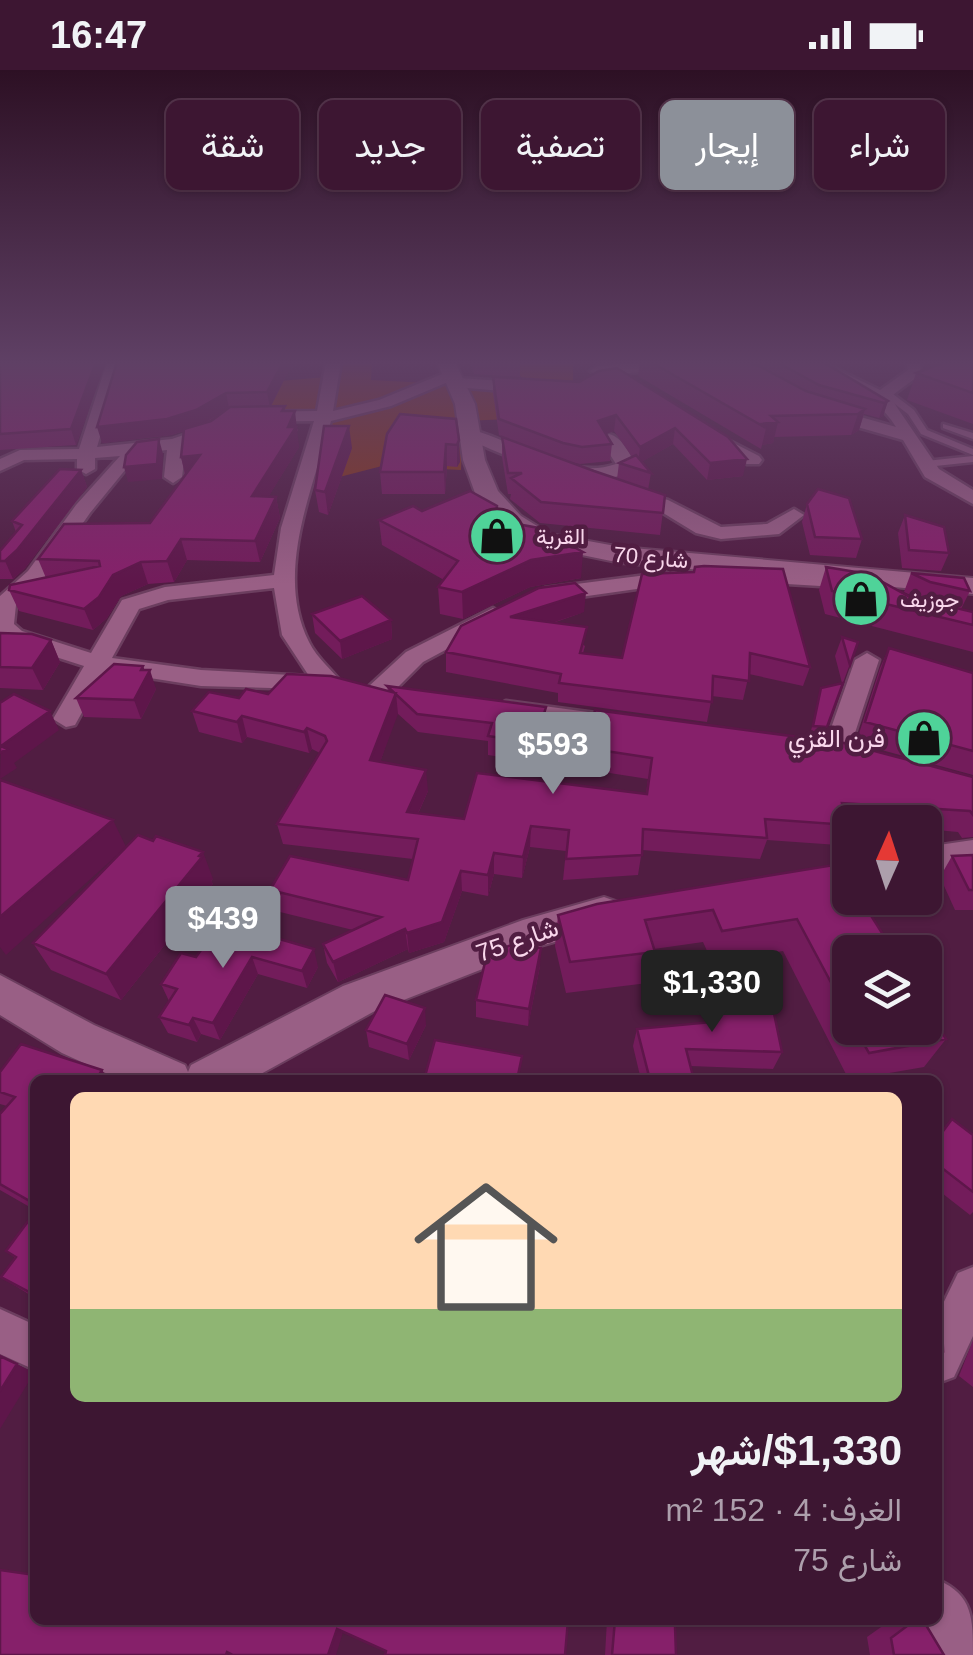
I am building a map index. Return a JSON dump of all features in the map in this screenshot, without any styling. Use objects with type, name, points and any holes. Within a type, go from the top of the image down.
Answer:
[{"type":"street","points":[[91,436],[86,454],[89,478],[102,487]]},
{"type":"street","points":[[0,447],[20,454],[86,454],[177,444],[196,436]]},
{"type":"street","points":[[319,436],[286,554],[284,580],[293,634],[331,685]]},
{"type":"street","name":"شارع 70","points":[[470,436],[478,476],[488,493],[512,522],[542,540],[622,555],[973,586]]},
{"type":"street","points":[[475,436],[592,474],[622,470],[624,458],[609,439]]},
{"type":"street","points":[[710,436],[753,460]]},
{"type":"street","points":[[917,436],[927,461],[942,482],[973,498]]},
{"type":"street","points":[[173,477],[177,444]]},
{"type":"street","points":[[133,448],[124,466],[102,487],[32,577],[2,605],[2,626],[14,636],[98,661],[180,679],[331,685],[412,697]]},
{"type":"street","points":[[0,466],[20,454]]},
{"type":"street","points":[[927,461],[973,486]]},
{"type":"street","points":[[564,468],[594,486],[662,504],[711,532],[772,530],[794,515]]},
{"type":"street","points":[[376,693],[389,675],[423,651],[532,597],[700,575],[847,577],[911,610]]},
{"type":"street","points":[[66,720],[125,611],[140,600],[284,580]]},
{"type":"street","points":[[835,752],[867,660]]},
{"type":"street","points":[[484,706],[651,728]]},
{"type":"street","points":[[942,859],[973,854]]},
{"type":"street","name":"شارع 75","points":[[216,1075],[358,999],[538,930],[646,906]]},
{"type":"street","points":[[0,992],[78,1038],[158,1075]]},
{"type":"street","points":[[942,1352],[973,1288]]},
{"type":"street","points":[[0,1331],[30,1346]]},
{"type":"street","points":[[942,1611],[973,1650]]},
{"type":"lane","points":[[921,436],[973,456]]},
{"type":"lane","points":[[927,461],[973,456]]},
{"type":"shaded area","points":[[321,436],[462,436],[461,470],[382,466],[320,482]]},
{"type":"building","points":[[183,436],[290,436],[252,496],[276,497],[255,541],[181,539],[167,561],[141,562],[113,575],[99,597],[84,609],[9,590],[10,585],[100,566],[99,561],[38,559],[64,524],[150,523],[200,455],[181,457]]},
{"type":"building","points":[[323,436],[345,436],[325,492],[315,490]]},
{"type":"building","points":[[387,436],[458,436],[457,445],[446,444],[444,472],[380,472]]},
{"type":"building","points":[[544,436],[607,436],[612,444],[582,447]]},
{"type":"building","points":[[632,436],[660,436],[640,447]]},
{"type":"building","points":[[683,436],[726,436],[747,459],[710,463]]},
{"type":"building","points":[[502,437],[665,495],[663,513],[541,502],[511,478],[522,473],[508,473]]},
{"type":"building","points":[[159,439],[157,464],[124,467],[126,455],[137,442]]},
{"type":"building","points":[[636,455],[651,473],[619,463]]},
{"type":"building","points":[[60,469],[81,470],[17,550],[0,561],[0,551],[22,525],[12,521]]},
{"type":"building","points":[[818,489],[849,498],[862,539],[815,537],[807,504]]},
{"type":"building","points":[[470,491],[497,506],[495,520],[539,528],[583,552],[531,560],[462,592],[438,587],[458,561],[379,520],[413,506],[422,511]]},
{"type":"building","points":[[905,515],[944,527],[949,553],[909,550]]},
{"type":"building","points":[[695,567],[783,569],[810,667],[750,653],[749,681],[713,676],[712,702],[559,683],[561,674],[446,652],[461,626],[539,588],[575,583],[586,593],[510,617],[587,627],[580,653],[622,658],[642,574],[694,572]]},
{"type":"building","points":[[826,567],[868,574],[910,597],[973,612],[973,625],[832,591]]},
{"type":"building","points":[[911,573],[964,578],[970,591],[930,582]]},
{"type":"building","points":[[362,596],[391,620],[340,641],[312,614]]},
{"type":"building","points":[[0,633],[32,634],[51,640],[32,668],[0,667]]},
{"type":"building","points":[[842,637],[858,642],[850,665]]},
{"type":"building","points":[[889,648],[973,673],[973,751],[865,722]]},
{"type":"building","points":[[114,664],[150,670],[134,700],[76,698]]},
{"type":"building","points":[[287,674],[331,676],[396,693],[370,760],[426,770],[407,812],[464,819],[477,773],[647,794],[652,758],[586,748],[595,710],[844,743],[973,777],[973,815],[970,811],[942,809],[942,805],[842,803],[832,805],[832,824],[765,819],[767,838],[643,829],[642,855],[566,859],[569,830],[531,826],[523,857],[494,853],[488,875],[461,871],[442,922],[407,933],[405,929],[333,962],[323,944],[381,917],[270,890],[290,856],[408,880],[418,839],[277,824],[327,741],[325,736],[307,728],[304,732],[242,716],[237,722],[192,711],[209,692],[239,698],[246,689],[268,694]]},
{"type":"building","points":[[843,683],[827,727],[813,726],[821,688]]},
{"type":"building","points":[[387,686],[546,707],[535,743],[488,736],[492,723],[417,714]]},
{"type":"building","points":[[14,694],[50,711],[1,746],[7,749],[0,753],[0,703]]},
{"type":"building","points":[[0,780],[113,820],[0,917]]},
{"type":"building","points":[[138,835],[153,841],[156,836],[203,852],[199,856],[202,857],[106,974],[33,943]]},
{"type":"building","points":[[973,855],[973,890],[969,890],[952,856]]},
{"type":"building","points":[[832,865],[832,915],[871,915],[883,935],[832,935],[832,984],[797,919],[722,931],[713,910],[645,920],[655,952],[570,962],[558,915],[597,904]]},
{"type":"building","points":[[221,922],[314,949],[302,971],[252,957],[213,1023],[193,1018],[189,1025],[159,1017],[177,989],[161,984],[181,953],[196,957]]},
{"type":"building","points":[[514,944],[541,948],[529,1009],[476,1000],[487,954]]},
{"type":"building","points":[[718,992],[770,994],[782,1052],[686,1049],[693,1075],[649,1075],[637,1029],[713,1022],[711,1009],[721,1010]]},
{"type":"building","points":[[385,995],[425,1008],[407,1044],[366,1030]]},
{"type":"building","points":[[435,1040],[522,1056],[518,1075],[425,1075]]},
{"type":"building","points":[[21,1044],[102,1070],[99,1075],[30,1075],[30,1201],[0,1184],[0,1114],[15,1097],[0,1092],[0,1072]]},
{"type":"building","points":[[865,1045],[913,1045],[869,1053]]},
{"type":"building","points":[[952,1119],[973,1135],[973,1192],[942,1168],[942,1133]]},
{"type":"building","points":[[30,1219],[30,1292],[1,1277],[16,1257],[6,1251]]},
{"type":"building","points":[[0,1356],[17,1364],[0,1391]]},
{"type":"building","points":[[0,1570],[30,1574],[30,1625],[568,1625],[565,1655],[385,1655],[386,1651],[337,1629],[328,1655],[0,1655]]},
{"type":"building","points":[[615,1625],[675,1626],[676,1655],[612,1655]]},
{"type":"building","points":[[908,1625],[926,1625],[944,1655],[894,1655],[891,1638]]},
{"type":"place","name":"القرية","points":[[497,536]]},
{"type":"place","name":"جوزيف","points":[[861,599]]},
{"type":"place","name":"فرن القزي","points":[[924,738]]}]
